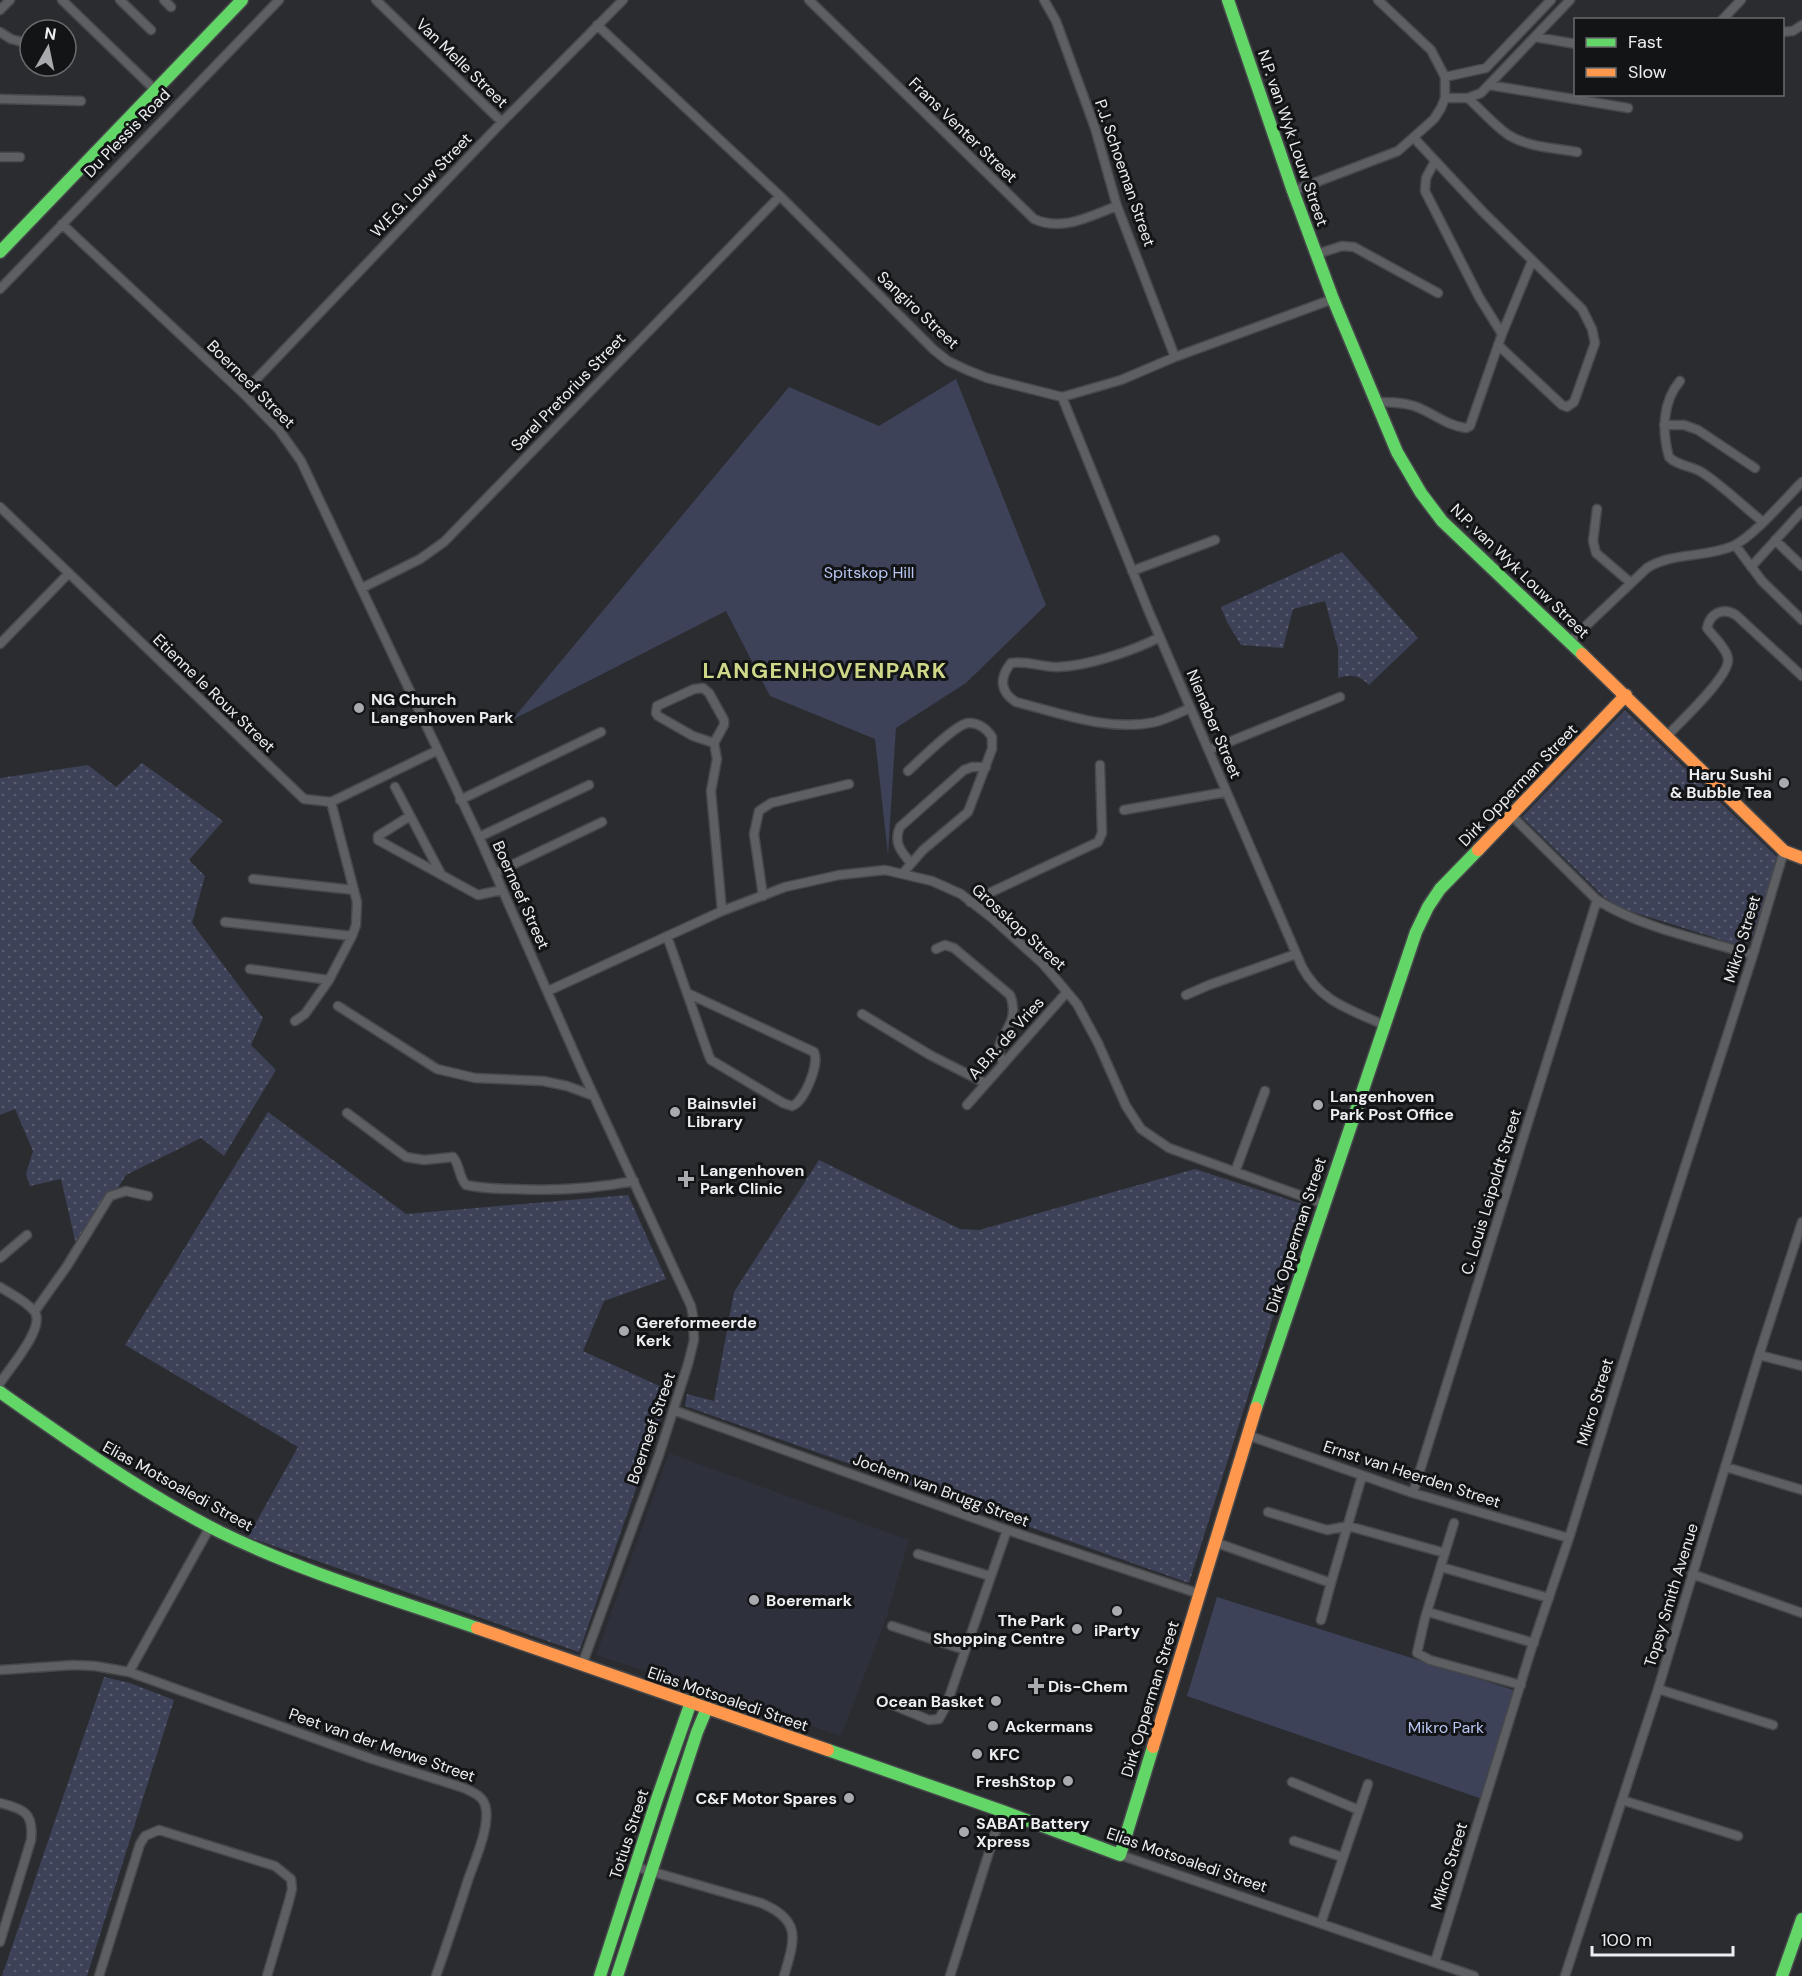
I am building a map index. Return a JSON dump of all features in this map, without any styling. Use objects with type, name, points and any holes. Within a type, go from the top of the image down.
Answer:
[{"type":"main road","name":"Du Plessis Road","points":[[0,252],[242,0]]},
{"type":"main road","name":"N.P. van Wyk Louw Street","points":[[1228,0],[1293,191],[1333,299],[1397,452],[1421,493],[1442,521],[1626,694],[1784,851],[1802,858]]},
{"type":"main road","name":"Dirk Opperman Street","points":[[1120,1855],[1151,1746],[1200,1594],[1247,1435],[1413,939],[1428,907],[1440,889],[1626,694]]},
{"type":"main road","name":"Elias Motsoaledi Street","points":[[0,1392],[98,1461],[210,1527],[310,1570],[707,1707],[1120,1855]]},
{"type":"main road","points":[[672,1696],[680,1712],[680,1732]]},
{"type":"main road","name":"Totius Street","points":[[600,1976],[691,1702]]},
{"type":"main road","name":"Totius Street","points":[[617,1976],[707,1707]]},
{"type":"main road","points":[[697,1732],[709,1720],[725,1714]]},
{"type":"main road","points":[[1782,1976],[1802,1919]]},
{"type":"street","points":[[0,10],[10,0]]},
{"type":"street","points":[[62,0],[155,90]]},
{"type":"street","points":[[120,0],[151,30]]},
{"type":"street","name":"Du Plessis Road","points":[[0,289],[279,0]]},
{"type":"street","name":"Van Melle Street","points":[[376,0],[502,122]]},
{"type":"street","name":"W.E.G. Louw Street","points":[[243,393],[502,122],[623,0]]},
{"type":"street","name":"Frans Venter Street","points":[[809,0],[1034,219],[1062,225],[1118,206]]},
{"type":"street","name":"P.J. Schoeman Street","points":[[1044,0],[1056,21],[1095,128],[1118,206],[1175,357]]},
{"type":"street","points":[[1293,191],[1398,152],[1434,118],[1445,98],[1445,77],[1431,50],[1378,0]]},
{"type":"street","points":[[1445,77],[1486,68],[1551,0]]},
{"type":"street","points":[[1445,98],[1475,97],[1570,0]]},
{"type":"street","points":[[1724,18],[1741,0]]},
{"type":"street","name":"Sangiro Street","points":[[597,25],[780,196],[921,338],[948,361],[987,378],[1062,397]]},
{"type":"street","points":[[1784,32],[1793,31],[1802,26]]},
{"type":"street","points":[[0,32],[18,41]]},
{"type":"street","points":[[1535,37],[1574,44]]},
{"type":"street","points":[[1489,85],[1628,108]]},
{"type":"street","points":[[1468,98],[1515,138],[1524,142],[1577,152]]},
{"type":"street","points":[[0,99],[81,100]]},
{"type":"street","points":[[1414,138],[1532,261],[1582,309],[1592,329],[1594,349],[1573,403],[1567,407],[1562,405],[1498,345]]},
{"type":"street","points":[[0,157],[20,157]]},
{"type":"street","points":[[1435,161],[1426,178],[1425,191],[1479,297],[1502,334]]},
{"type":"street","name":"Sarel Pretorius Street","points":[[362,588],[420,559],[444,542],[780,196]]},
{"type":"street","name":"Boerneef Street","points":[[62,224],[243,393],[279,430],[301,462],[362,588],[436,751],[479,837],[594,1096],[691,1306],[694,1340],[673,1410],[582,1665]]},
{"type":"street","points":[[1317,254],[1342,246],[1354,247],[1438,293]]},
{"type":"street","points":[[1376,402],[1404,403],[1415,406],[1452,425],[1466,428],[1472,421],[1502,334],[1532,261]]},
{"type":"street","points":[[1062,397],[1121,380],[1175,357],[1333,299]]},
{"type":"street","points":[[1680,381],[1667,405],[1664,425],[1667,451],[1671,460],[1691,466],[1707,475],[1762,522]]},
{"type":"street","name":"Nienaber Street","points":[[1062,397],[1190,708],[1309,980],[1320,993],[1384,1025]]},
{"type":"street","points":[[1664,425],[1684,425],[1698,430],[1755,468]]},
{"type":"street","points":[[1570,641],[1657,561],[1735,545],[1802,482]]},
{"type":"street","name":"Etienne le Roux Street","points":[[0,507],[289,786],[304,799],[331,802]]},
{"type":"street","points":[[1597,509],[1593,541],[1596,553],[1631,583]]},
{"type":"street","points":[[1751,567],[1802,511]]},
{"type":"street","points":[[1132,571],[1215,540]]},
{"type":"street","points":[[1775,540],[1802,566]]},
{"type":"street","points":[[1735,545],[1762,581],[1802,620]]},
{"type":"street","points":[[0,644],[69,573]]},
{"type":"street","points":[[1668,735],[1722,677],[1728,666],[1727,654],[1707,628],[1710,619],[1719,611],[1729,611],[1736,615],[1802,676]]},
{"type":"street","points":[[1160,637],[1138,648],[1080,663],[1050,667],[1023,662],[1011,663],[1003,678],[1003,689],[1007,696],[1016,702],[1109,723],[1156,722],[1190,708]]},
{"type":"street","points":[[714,743],[693,736],[658,716],[657,706],[694,689],[704,688],[724,717],[724,725],[714,743],[717,759],[711,791],[722,911]]},
{"type":"street","points":[[1209,750],[1340,697]]},
{"type":"street","points":[[903,873],[923,850],[968,812],[986,767],[993,745],[992,737],[980,725],[970,722],[958,727],[908,771]]},
{"type":"street","points":[[460,800],[601,732]]},
{"type":"street","points":[[294,1021],[305,1014],[329,980],[352,936],[357,914],[354,890],[331,802],[436,751]]},
{"type":"street","points":[[970,902],[1098,842],[1102,833],[1100,765]]},
{"type":"street","points":[[911,863],[900,850],[897,840],[900,827],[964,770],[972,767],[986,767]]},
{"type":"street","points":[[763,896],[754,834],[759,811],[771,803],[849,784]]},
{"type":"street","points":[[479,837],[589,785]]},
{"type":"street","points":[[395,787],[441,874]]},
{"type":"street","points":[[1124,810],[1226,792]]},
{"type":"street","points":[[410,816],[378,836],[378,840],[478,895],[502,890]]},
{"type":"street","points":[[1512,816],[1597,900],[1614,910],[1642,922],[1753,955]]},
{"type":"street","points":[[495,873],[602,822]]},
{"type":"street","name":"Mikro Street","points":[[1435,1962],[1784,851]]},
{"type":"street","name":"Grosskop Street","points":[[548,991],[722,911],[796,885],[865,872],[885,870],[903,873],[947,886],[970,902],[1042,963],[1077,1004],[1098,1043],[1126,1106],[1141,1129],[1169,1148],[1324,1204]]},
{"type":"street","points":[[254,879],[354,890]]},
{"type":"street","name":"C. Louis Leipoldt Street","points":[[1413,1493],[1597,900]]},
{"type":"street","points":[[225,922],[352,936]]},
{"type":"street","points":[[667,936],[687,993],[711,1060],[783,1103],[792,1106],[799,1101],[815,1068],[817,1058],[814,1052],[687,993]]},
{"type":"street","points":[[936,948],[945,945],[954,948],[1010,995],[1013,1004],[1012,1019],[999,1044],[1000,1056],[1004,1062]]},
{"type":"street","points":[[1186,995],[1209,984],[1296,954]]},
{"type":"street","points":[[250,969],[329,980]]},
{"type":"street","name":"A.B.R. de Vries","points":[[967,1105],[1067,992]]},
{"type":"street","points":[[338,1006],[437,1069],[475,1078],[543,1081],[567,1086],[594,1096]]},
{"type":"street","points":[[862,1014],[930,1055],[985,1083]]},
{"type":"street","points":[[1235,1172],[1265,1091]]},
{"type":"street","points":[[347,1113],[406,1157],[424,1160],[453,1157],[466,1185],[500,1189],[560,1191],[600,1188],[634,1181]]},
{"type":"street","points":[[35,1311],[67,1266],[110,1196],[116,1192],[131,1191],[148,1196]]},
{"type":"street","name":"Topsy Smith Avenue","points":[[1565,1976],[1658,1689],[1759,1355],[1798,1245],[1802,1222]]},
{"type":"street","points":[[0,1258],[27,1235]]},
{"type":"street","points":[[0,1287],[35,1311],[37,1320],[34,1334],[0,1383]]},
{"type":"street","points":[[1759,1355],[1802,1366]]},
{"type":"street","name":"Jochem van Brugg Street","points":[[673,1410],[1007,1530],[1200,1594]]},
{"type":"street","name":"Ernst van Heerden Street","points":[[1247,1435],[1413,1493],[1569,1538]]},
{"type":"street","points":[[1726,1467],[1802,1490]]},
{"type":"street","points":[[1321,1620],[1362,1476]]},
{"type":"street","points":[[1268,1512],[1327,1530],[1348,1526],[1444,1553]]},
{"type":"street","points":[[1454,1523],[1417,1650],[1419,1654],[1430,1660],[1521,1685]]},
{"type":"street","points":[[129,1672],[210,1527]]},
{"type":"street","points":[[881,1700],[929,1720],[939,1719],[946,1706],[1007,1530]]},
{"type":"street","points":[[1214,1542],[1331,1583]]},
{"type":"street","points":[[918,1554],[990,1576]]},
{"type":"street","points":[[1441,1567],[1549,1598]]},
{"type":"street","points":[[1692,1575],[1802,1613]]},
{"type":"street","points":[[1428,1612],[1534,1643]]},
{"type":"street","points":[[892,1626],[964,1650]]},
{"type":"street","name":"Peet van der Merwe Street","points":[[0,1670],[74,1665],[129,1672],[372,1759],[464,1788],[478,1795],[486,1808],[486,1821],[480,1847],[436,1976]]},
{"type":"street","points":[[1658,1689],[1773,1725]]},
{"type":"street","points":[[1292,1782],[1359,1810]]},
{"type":"street","points":[[1321,1923],[1368,1784]]},
{"type":"street","points":[[1622,1800],[1738,1836]]},
{"type":"street","points":[[0,1803],[15,1807],[25,1813],[33,1825],[31,1840],[0,1942]]},
{"type":"street","points":[[954,1975],[1002,1811]]},
{"type":"street","points":[[99,1976],[140,1844],[145,1836],[159,1830],[275,1866],[291,1879],[292,1889],[267,1976]]},
{"type":"street","points":[[1294,1841],[1342,1857]]},
{"type":"street","name":"Elias Motsoaledi Street","points":[[1120,1855],[1474,1976]]},
{"type":"street","points":[[636,1867],[761,1903],[777,1910],[791,1927],[792,1937],[784,1976]]},
{"type":"shaded area","name":"Boeremark","points":[[669,1453],[909,1540],[886,1619],[841,1736],[596,1655]]},
{"type":"green space","name":"Spitskop Hill","points":[[956,379],[1046,605],[966,683],[896,728],[888,855],[875,739],[770,696],[726,611],[512,720],[789,387],[879,426]]},
{"type":"green space","points":[[1342,552],[1418,638],[1369,685],[1355,676],[1338,678],[1338,648],[1325,601],[1293,609],[1283,648],[1241,645],[1221,607]]},
{"type":"green space","points":[[1625,710],[1778,858],[1753,935],[1747,943],[1741,946],[1620,908],[1604,897],[1522,817]]},
{"type":"green space","points":[[142,763],[223,821],[189,860],[205,876],[192,923],[263,1018],[251,1045],[276,1070],[224,1156],[201,1138],[126,1175],[78,1253],[61,1179],[30,1186],[26,1174],[33,1151],[15,1109],[0,1115],[0,778],[88,765],[116,787]]},
{"type":"green space","points":[[268,1112],[406,1214],[628,1195],[666,1279],[604,1301],[583,1351],[670,1391],[579,1652],[248,1537],[298,1447],[125,1345]]},
{"type":"green space","points":[[819,1160],[960,1229],[979,1230],[1195,1169],[1308,1206],[1189,1583],[685,1406],[687,1394],[714,1401],[734,1292]]},
{"type":"green space","name":"Mikro Park","points":[[1217,1597],[1517,1691],[1482,1799],[1187,1696]]},
{"type":"green space","points":[[104,1677],[130,1683],[174,1700],[87,1976],[2,1976]]},
{"type":"traffic: fast","points":[[0,252],[242,0]]},
{"type":"traffic: fast","points":[[1228,0],[1293,191],[1333,299],[1397,452],[1421,493],[1442,521],[1582,654]]},
{"type":"traffic: fast","points":[[1256,1408],[1416,932],[1440,889],[1478,850]]},
{"type":"traffic: fast","points":[[0,1392],[135,1484],[220,1532],[315,1572],[477,1628]]},
{"type":"traffic: fast","points":[[600,1976],[691,1702]]},
{"type":"traffic: fast","points":[[617,1976],[697,1732],[707,1708]]},
{"type":"traffic: fast","points":[[828,1750],[1120,1855],[1153,1747]]},
{"type":"traffic: fast","points":[[1782,1976],[1802,1919]]},
{"type":"traffic: slow","points":[[1582,654],[1784,851],[1802,858]]},
{"type":"traffic: slow","points":[[1478,850],[1626,695]]},
{"type":"traffic: slow","points":[[1153,1747],[1256,1408]]},
{"type":"traffic: slow","points":[[477,1628],[828,1750]]},
{"type":"place","name":"NG Church Langenhoven Park","points":[[359,708]]},
{"type":"place","name":"Haru Sushi & Bubble Tea","points":[[1784,783]]},
{"type":"place","name":"Langenhoven Park Post Office","points":[[1318,1105]]},
{"type":"place","name":"Bainsvlei Library","points":[[675,1112]]},
{"type":"place","name":"Langenhoven Park Clinic","points":[[686,1179]]},
{"type":"place","name":"Gereformeerde Kerk","points":[[624,1331]]},
{"type":"place","name":"Boeremark","points":[[754,1600]]},
{"type":"place","name":"iParty","points":[[1117,1611]]},
{"type":"place","name":"The Park Shopping Centre","points":[[1077,1629]]},
{"type":"place","name":"Dis-Chem","points":[[1036,1686]]},
{"type":"place","name":"Ocean Basket","points":[[996,1701]]},
{"type":"place","name":"Ackermans","points":[[993,1726]]},
{"type":"place","name":"KFC","points":[[977,1754]]},
{"type":"place","name":"FreshStop","points":[[1068,1781]]},
{"type":"place","name":"C&F Motor Spares","points":[[849,1798]]},
{"type":"place","name":"SABAT Battery Xpress","points":[[964,1832]]},
{"type":"district","name":"LANGENHOVENPARK","points":[[825,670]]}]
